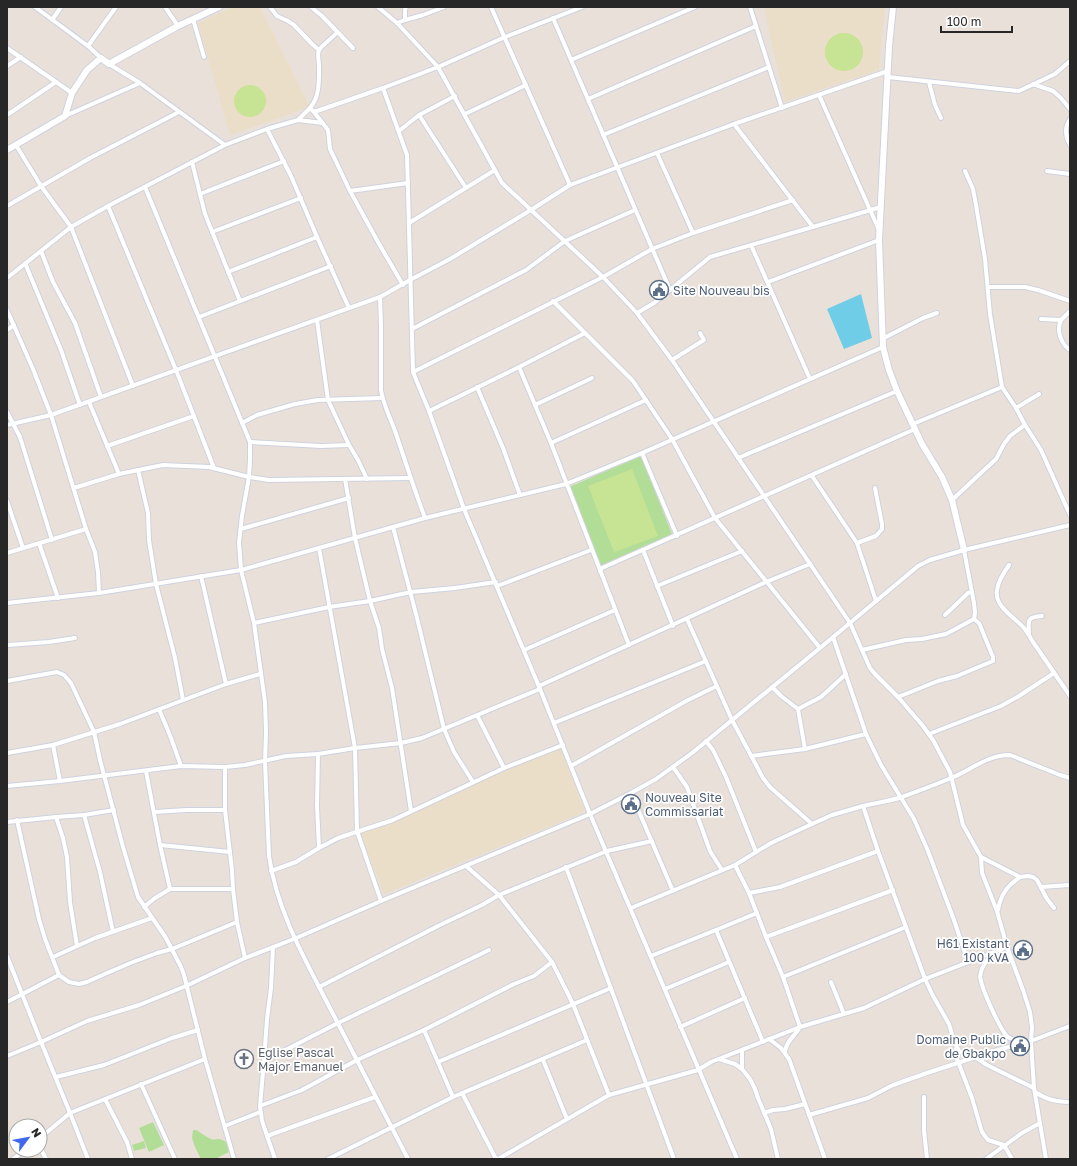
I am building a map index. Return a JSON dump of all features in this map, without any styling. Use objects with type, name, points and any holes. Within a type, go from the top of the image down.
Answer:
[{"type":"street","points":[[35,7],[88,46],[109,64],[140,83],[225,145]]},
{"type":"street","points":[[52,20],[61,7]]},
{"type":"street","points":[[88,46],[116,7]]},
{"type":"street","points":[[165,7],[178,26]]},
{"type":"street","points":[[109,64],[178,26],[219,7]]},
{"type":"street","points":[[270,7],[277,16],[294,25],[319,50]]},
{"type":"street","points":[[311,7],[322,16],[353,48]]},
{"type":"street","points":[[378,7],[398,23],[438,67],[502,183],[602,276],[637,313],[672,360],[850,623],[870,668],[924,726],[929,734],[952,778],[964,825],[981,857],[982,873],[997,911],[1007,947],[1030,1012],[1032,1027],[1031,1040],[1034,1090],[1046,1159]]},
{"type":"street","points":[[405,20],[406,7]]},
{"type":"street","points":[[398,23],[444,7]]},
{"type":"street","points":[[491,7],[570,185]]},
{"type":"street","points":[[314,112],[438,67],[505,37],[582,7]]},
{"type":"street","points":[[571,60],[695,7]]},
{"type":"street","points":[[750,7],[782,108]]},
{"type":"street","points":[[893,7],[889,46],[879,240],[883,347],[889,370],[897,391],[922,444],[942,477],[952,500],[972,592],[975,613],[974,619]]},
{"type":"street","points":[[553,18],[670,290]]},
{"type":"street","points":[[193,19],[204,57]]},
{"type":"street","points":[[588,99],[756,26]]},
{"type":"street","points":[[298,120],[310,108],[315,100],[318,89],[319,50],[337,32]]},
{"type":"street","points":[[7,48],[72,93]]},
{"type":"street","points":[[7,66],[21,57]]},
{"type":"street","points":[[65,116],[72,93],[87,70],[101,58]]},
{"type":"street","points":[[7,425],[51,415],[89,402],[380,297],[450,259],[570,185],[734,124],[819,95],[888,74],[929,82],[1019,91],[1055,74],[1070,61]]},
{"type":"street","points":[[603,135],[769,67]]},
{"type":"street","points":[[7,115],[56,82]]},
{"type":"street","points":[[929,82],[935,105],[941,118]]},
{"type":"street","points":[[7,150],[65,116],[140,83]]},
{"type":"street","points":[[1033,84],[1054,91],[1070,109]]},
{"type":"street","points":[[465,114],[526,85]]},
{"type":"street","points":[[383,88],[407,155],[413,372],[429,411],[464,508],[540,687],[590,814],[737,1159]]},
{"type":"street","points":[[819,95],[880,231]]},
{"type":"street","points":[[399,131],[419,115],[455,96]]},
{"type":"street","points":[[310,108],[328,130],[330,149],[350,191],[403,285]]},
{"type":"street","points":[[7,206],[90,158],[180,112]]},
{"type":"street","points":[[419,115],[466,188]]},
{"type":"street","points":[[1070,119],[1066,128],[1067,138],[1070,145]]},
{"type":"street","points":[[7,278],[71,227],[225,145],[267,129],[298,120],[323,123]]},
{"type":"street","points":[[734,124],[813,227]]},
{"type":"street","points":[[267,129],[292,176],[317,238],[350,308]]},
{"type":"street","points":[[16,145],[41,186],[71,227],[133,386]]},
{"type":"street","points":[[657,153],[693,233]]},
{"type":"street","points":[[200,194],[284,161]]},
{"type":"street","points":[[192,162],[205,214],[240,301]]},
{"type":"street","points":[[410,223],[495,170]]},
{"type":"street","points":[[965,171],[973,189],[976,205],[985,259],[990,314],[1002,387],[1041,450],[1070,515]]},
{"type":"street","points":[[1047,171],[1070,174]]},
{"type":"street","points":[[350,191],[408,183]]},
{"type":"street","points":[[145,187],[250,442],[249,477],[239,542],[241,570],[254,623],[265,702],[265,762],[271,871],[294,939],[408,1159]]},
{"type":"street","points":[[212,232],[301,198]]},
{"type":"street","points":[[413,372],[652,249],[693,233],[793,200]]},
{"type":"street","points":[[108,206],[176,370],[214,468]]},
{"type":"street","points":[[637,313],[654,303],[710,257],[881,207]]},
{"type":"street","points":[[412,329],[526,270],[564,241],[635,210]]},
{"type":"street","points":[[228,272],[317,238]]},
{"type":"street","points":[[768,282],[879,240]]},
{"type":"street","points":[[751,245],[810,379]]},
{"type":"street","points":[[41,251],[53,282],[75,323],[101,397]]},
{"type":"street","points":[[25,263],[61,350],[80,405]]},
{"type":"street","points":[[199,317],[331,266]]},
{"type":"street","points":[[988,287],[1024,287],[1038,290],[1070,301]]},
{"type":"street","points":[[380,297],[382,398],[425,518]]},
{"type":"street","points":[[553,301],[633,381],[672,439],[715,518],[820,648]]},
{"type":"street","points":[[7,310],[51,415],[86,529],[95,552],[99,593]]},
{"type":"street","points":[[882,339],[923,318],[937,313]]},
{"type":"street","points":[[1069,313],[1061,320],[1059,332],[1064,344],[1070,350]]},
{"type":"street","points":[[1041,319],[1061,320]]},
{"type":"street","points":[[317,320],[328,400],[367,479]]},
{"type":"street","points":[[7,330],[14,325]]},
{"type":"street","points":[[429,411],[585,333]]},
{"type":"street","points":[[672,360],[704,340],[700,333]]},
{"type":"street","points":[[7,603],[99,593],[241,570],[425,518],[566,484],[883,347]]},
{"type":"street","points":[[519,367],[551,443],[591,550],[629,645]]},
{"type":"street","points":[[535,405],[592,378]]},
{"type":"street","points":[[477,387],[503,448],[520,495]]},
{"type":"street","points":[[600,571],[602,568],[812,476],[1002,387]]},
{"type":"street","points":[[738,458],[897,391]]},
{"type":"street","points":[[1016,408],[1039,394]]},
{"type":"street","points":[[242,423],[257,415],[295,404],[318,400],[382,398]]},
{"type":"street","points":[[551,443],[646,400]]},
{"type":"street","points":[[89,402],[119,474]]},
{"type":"street","points":[[7,412],[20,437],[52,540]]},
{"type":"street","points":[[107,446],[194,416]]},
{"type":"street","points":[[952,500],[996,459],[1010,436],[1025,425]]},
{"type":"street","points":[[250,442],[321,446],[349,445]]},
{"type":"street","points":[[642,452],[677,536]]},
{"type":"street","points":[[74,488],[119,474],[163,465],[200,466],[269,480],[410,478]]},
{"type":"street","points":[[138,470],[148,513],[149,540],[156,584],[175,658],[183,700]]},
{"type":"street","points":[[812,476],[857,543],[876,601]]},
{"type":"street","points":[[345,479],[354,538],[370,601],[379,628],[382,649],[392,688],[411,811]]},
{"type":"street","points":[[857,543],[876,536],[882,529],[875,488]]},
{"type":"street","points":[[241,529],[348,498]]},
{"type":"street","points":[[7,501],[22,548]]},
{"type":"street","points":[[7,1056],[87,1021],[140,1005],[186,986],[245,958],[294,939],[382,900],[590,814],[656,779],[673,767],[820,648],[918,566],[930,560],[964,550],[1070,525]]},
{"type":"street","points":[[394,527],[444,729],[454,752],[472,782]]},
{"type":"street","points":[[7,553],[86,529]]},
{"type":"street","points":[[39,544],[58,598]]},
{"type":"street","points":[[319,548],[355,748],[357,831],[382,900]]},
{"type":"street","points":[[254,623],[410,592],[496,584],[591,550]]},
{"type":"street","points":[[643,550],[672,626]]},
{"type":"street","points":[[657,586],[742,551]]},
{"type":"street","points":[[7,786],[181,766],[225,767],[246,765],[265,762],[286,756],[318,754],[401,743],[422,738],[478,715],[766,582],[810,564]]},
{"type":"street","points":[[1009,565],[1001,576],[996,596],[1003,607],[1023,626],[1029,634],[1070,696]]},
{"type":"street","points":[[201,576],[226,684]]},
{"type":"street","points":[[945,615],[968,593],[972,592]]},
{"type":"street","points":[[524,650],[615,610]]},
{"type":"street","points":[[1029,634],[1029,620],[1033,617],[1042,616]]},
{"type":"street","points":[[687,619],[732,720],[763,778],[770,787],[812,824]]},
{"type":"street","points":[[862,650],[906,640],[922,639],[946,634],[974,619]]},
{"type":"street","points":[[898,697],[938,681],[957,676],[993,661],[993,657],[979,623],[974,619]]},
{"type":"street","points":[[833,637],[866,734],[881,765],[914,819],[928,851],[968,962]]},
{"type":"street","points":[[7,645],[49,642],[75,638]]},
{"type":"street","points":[[554,723],[706,661]]},
{"type":"street","points":[[7,681],[50,672],[58,672],[64,675],[71,684],[94,732],[104,776],[134,885],[138,897],[166,938],[181,967],[205,1059],[234,1159]]},
{"type":"street","points":[[929,734],[1001,706],[1054,673]]},
{"type":"street","points":[[7,753],[53,745],[120,724],[159,708],[226,684],[260,674]]},
{"type":"street","points":[[798,709],[821,697],[846,674]]},
{"type":"street","points":[[571,766],[688,700],[717,686]]},
{"type":"street","points":[[772,687],[798,709],[805,749]]},
{"type":"street","points":[[159,708],[181,766]]},
{"type":"street","points":[[478,715],[504,768]]},
{"type":"street","points":[[751,756],[805,749],[866,734]]},
{"type":"street","points":[[706,741],[713,750],[726,777],[756,852]]},
{"type":"street","points":[[53,745],[60,781]]},
{"type":"street","points":[[271,871],[296,862],[338,838],[393,820],[472,782],[563,745]]},
{"type":"street","points":[[318,754],[317,811],[319,848]]},
{"type":"street","points":[[631,908],[735,865],[783,837],[832,815],[901,797],[952,778],[993,757],[1010,755],[1070,778]]},
{"type":"street","points":[[225,767],[225,810],[233,889],[237,922],[245,958]]},
{"type":"street","points":[[673,767],[687,787],[710,851],[722,870]]},
{"type":"street","points":[[146,771],[170,890]]},
{"type":"street","points":[[631,793],[673,891]]},
{"type":"street","points":[[863,806],[878,852],[925,979],[949,1024],[956,1048],[957,1059],[972,1098],[982,1132],[988,1140],[1004,1146],[1012,1159]]},
{"type":"street","points":[[7,822],[84,815],[114,810]]},
{"type":"street","points":[[154,812],[225,810]]},
{"type":"street","points":[[84,815],[100,872],[114,932]]},
{"type":"street","points":[[56,817],[67,857],[70,902],[77,946]]},
{"type":"street","points":[[17,820],[39,919],[45,939],[60,975],[69,982],[79,984],[87,982],[237,922]]},
{"type":"street","points":[[319,987],[499,895],[606,851],[652,841]]},
{"type":"street","points":[[160,845],[230,852]]},
{"type":"street","points":[[749,893],[780,887],[878,852]]},
{"type":"street","points":[[981,857],[1020,876],[1033,877],[1037,880],[1047,899],[1054,908]]},
{"type":"street","points":[[735,865],[749,893],[783,977],[800,1027],[796,1035],[788,1041],[785,1052]]},
{"type":"street","points":[[466,866],[499,895],[552,962],[573,1004],[609,1095]]},
{"type":"street","points":[[566,867],[674,1159]]},
{"type":"street","points":[[997,911],[1004,891],[1020,876]]},
{"type":"street","points":[[1041,887],[1070,885]]},
{"type":"street","points":[[144,907],[155,898],[170,890],[233,889]]},
{"type":"street","points":[[766,937],[893,890]]},
{"type":"street","points":[[650,956],[757,913]]},
{"type":"street","points":[[53,957],[77,946],[152,918]]},
{"type":"street","points":[[783,977],[906,927]]},
{"type":"street","points":[[716,930],[763,1042]]},
{"type":"street","points":[[273,947],[271,988],[267,1019],[260,1112],[275,1159]]},
{"type":"street","points":[[462,1093],[497,1159],[609,1095],[698,1070],[718,1059],[800,1027],[864,1008],[925,979],[1007,947]]},
{"type":"street","points":[[264,1061],[338,1023],[489,950]]},
{"type":"street","points":[[996,952],[991,955],[982,966],[980,976],[981,983],[997,1020],[1005,1034],[1010,1038],[1024,1042]]},
{"type":"street","points":[[7,956],[88,1159]]},
{"type":"street","points":[[260,1106],[302,1090],[356,1060],[424,1030],[514,984],[534,976],[552,962]]},
{"type":"street","points":[[665,989],[729,962]]},
{"type":"street","points":[[7,1002],[60,975]]},
{"type":"street","points":[[831,982],[844,1014]]},
{"type":"street","points":[[438,1062],[610,988]]},
{"type":"street","points":[[680,1027],[745,998]]},
{"type":"street","points":[[809,1115],[868,1098],[893,1085],[958,1062],[1031,1040],[1070,1026]]},
{"type":"street","points":[[56,1077],[104,1065],[172,1038],[198,1030]]},
{"type":"street","points":[[424,1030],[453,1097]]},
{"type":"street","points":[[769,1039],[782,1048],[789,1059],[825,1159]]},
{"type":"street","points":[[328,1159],[453,1097],[587,1040]]},
{"type":"street","points":[[956,1048],[962,1053],[975,1058],[1034,1090],[1045,1098],[1054,1101],[1067,1102]]},
{"type":"street","points":[[742,1050],[742,1069]]},
{"type":"street","points":[[48,1131],[70,1113],[205,1059]]},
{"type":"street","points":[[718,1059],[735,1064],[742,1069],[750,1079],[771,1129],[778,1159]]},
{"type":"street","points":[[542,1060],[568,1118]]},
{"type":"street","points":[[141,1084],[175,1159]]},
{"type":"street","points":[[267,1136],[375,1097]]},
{"type":"street","points":[[924,1097],[926,1159]]},
{"type":"street","points":[[105,1099],[126,1142],[132,1159]]},
{"type":"street","points":[[764,1113],[805,1104]]},
{"type":"street","points":[[225,1126],[260,1112]]},
{"type":"street","points":[[986,1159],[1022,1133],[1040,1123]]},
{"type":"shaded area","points":[[233,7],[260,7],[310,107],[230,135],[198,23]]},
{"type":"shaded area","points":[[764,7],[885,7],[879,70],[785,102]]},
{"type":"shaded area","points":[[560,746],[585,812],[384,894],[360,833]]},
{"type":"green space","points":[[840,33],[848,33],[858,38],[862,45],[862,59],[858,66],[848,71],[840,71],[830,66],[828,63],[825,56],[825,48],[830,38],[833,36]]},
{"type":"green space","points":[[250,85],[256,86],[263,92],[266,101],[265,107],[259,114],[250,117],[244,116],[237,110],[234,101],[235,95],[241,88]]},
{"type":"green space","points":[[641,456],[672,534],[600,566],[569,487]]},
{"type":"green space","points":[[632,469],[658,536],[614,552],[588,486]]},
{"type":"green space","points":[[153,1122],[164,1145],[149,1152],[139,1128]]},
{"type":"green space","points":[[193,1130],[196,1130],[211,1139],[220,1139],[224,1141],[227,1143],[229,1152],[215,1159],[201,1159],[192,1138]]},
{"type":"green space","points":[[144,1141],[146,1148],[134,1151],[132,1145]]},
{"type":"water","points":[[861,294],[872,338],[844,349],[827,309]]},
{"type":"place","name":"Site Nouveau bis","points":[[659,290]]},
{"type":"place","name":"Nouveau Site Commissariat","points":[[631,804]]},
{"type":"place","name":"H61 Existant 100 kVA","points":[[1023,950]]},
{"type":"place","name":"Domaine Public de Gbakpo","points":[[1020,1046]]},
{"type":"place","name":"Eglise Pascal Major Emanuel","points":[[244,1059]]}]
